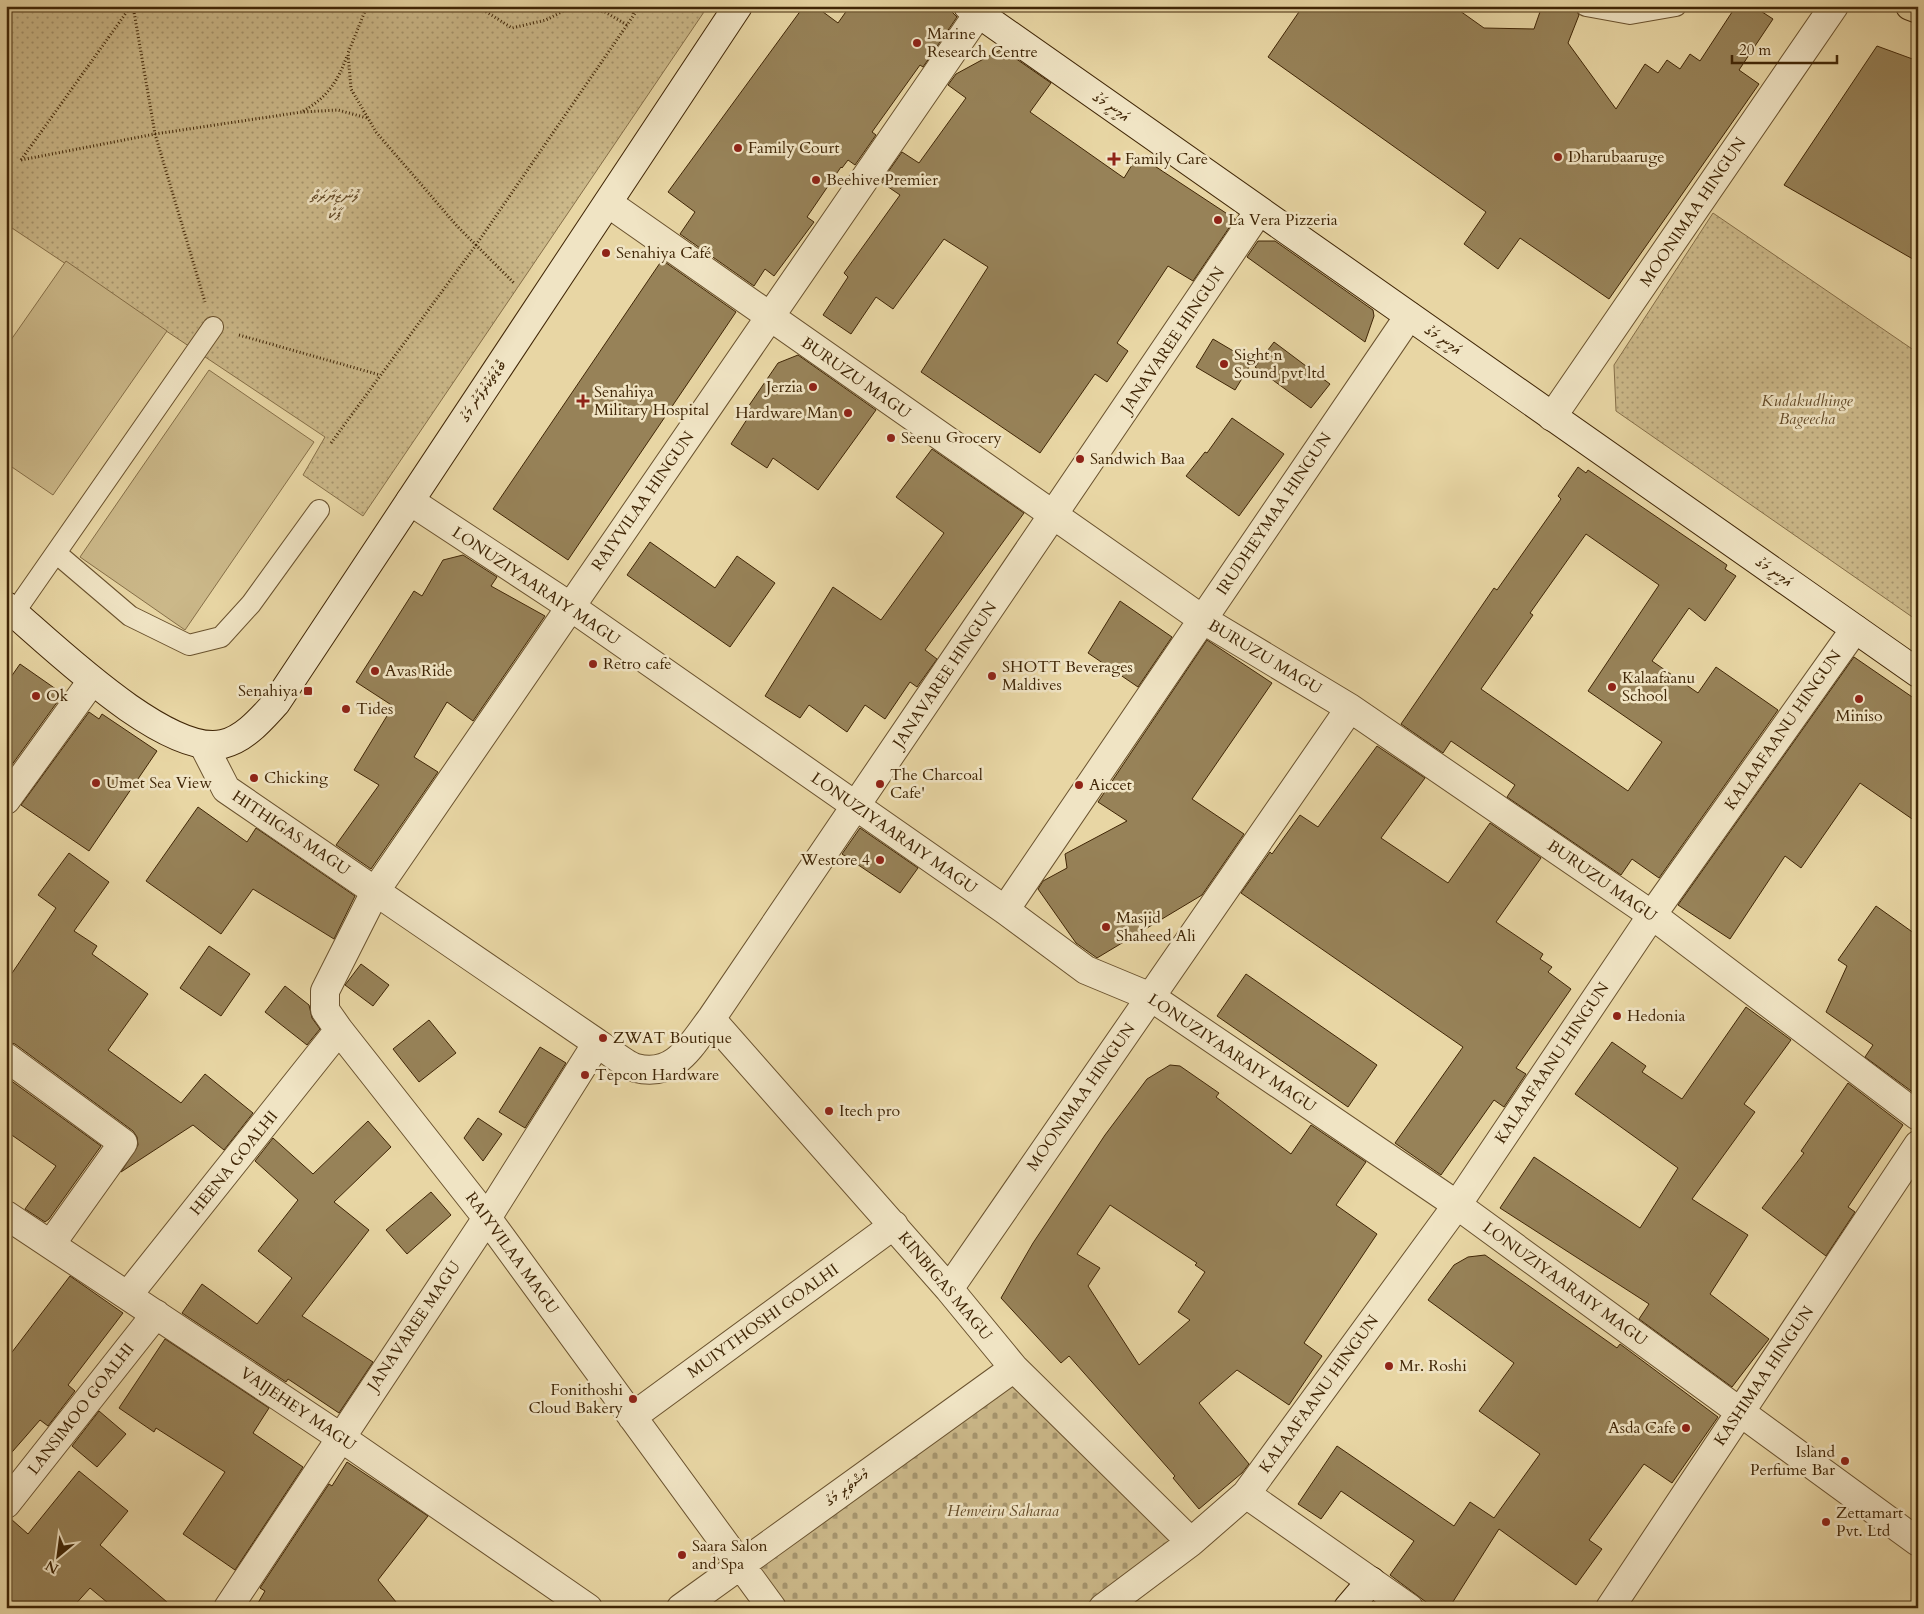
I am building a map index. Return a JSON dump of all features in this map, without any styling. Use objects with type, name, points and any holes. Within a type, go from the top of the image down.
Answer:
[{"type":"main road","points":[[1910,6],[1918,9]]},
{"type":"street","name":"ބޮޑުތަކުރުފާނު މަގު","points":[[204,746],[224,744],[242,735],[276,703],[738,6]]},
{"type":"street","name":"MOONIMAA HINGUN","points":[[1552,417],[1834,6]]},
{"type":"street","name":"އަމީނީ މަގު","points":[[973,10],[1918,673]]},
{"type":"street","name":"RAIYVILAA HINGUN","points":[[376,890],[770,318],[973,10]]},
{"type":"street","name":"BURUZU MAGU","points":[[608,203],[1202,619],[1350,708],[1652,915],[1918,1116]]},
{"type":"street","name":"JANAVAREE HINGUN","points":[[597,1043],[635,1068],[659,1069],[679,1061],[711,1019],[1259,211]]},
{"type":"street","name":"IRUDHEYMAA HINGUN","points":[[1005,910],[1409,316]]},
{"type":"street","name":"LONUZIYAARAIY MAGU","points":[[410,501],[571,607],[1005,910],[1086,970],[1151,997],[1457,1204],[1918,1542]]},
{"type":"street","points":[[10,609],[92,681],[172,733],[204,746]]},
{"type":"street","name":"KALAAFAANU HINGUN","points":[[1103,1608],[1191,1542],[1246,1494],[1457,1204],[1652,915],[1855,629]]},
{"type":"street","points":[[6,800],[92,681]]},
{"type":"street","name":"MOONIMAA HINGUN","points":[[949,1289],[1350,708]]},
{"type":"street","name":"HITHIGAS MAGU","points":[[204,746],[226,789],[597,1043]]},
{"type":"street","name":"RAIYVILAA MAGU","points":[[376,890],[325,991],[325,1010],[487,1218],[772,1608]]},
{"type":"street","name":"KINBIGAS MAGU","points":[[711,1019],[949,1289],[1014,1368],[1191,1542]]},
{"type":"street","name":"HEENA GOALHI","points":[[128,1295],[339,1030]]},
{"type":"street","name":"JANAVAREE MAGU","points":[[228,1608],[487,1218],[597,1043]]},
{"type":"street","points":[[6,1057],[123,1143],[51,1244]]},
{"type":"street","name":"KASHIMAA HINGUN","points":[[1610,1608],[1918,1144]]},
{"type":"street","name":"VAIJEHEY MAGU","points":[[6,1214],[340,1437],[588,1608]]},
{"type":"street","name":"MUIYTHOSHI GOALHI","points":[[632,1418],[894,1226]]},
{"type":"street","name":"LANSIMOO GOALHI","points":[[6,1504],[156,1314]]},
{"type":"street","name":"މުޝްތަރީ މަގު","points":[[681,1608],[1014,1368]]},
{"type":"street","points":[[1246,1494],[1409,1608]]},
{"type":"street","points":[[1348,1608],[1371,1581]]},
{"type":"lane","points":[[1586,6],[1630,14],[1676,6]]},
{"type":"lane","points":[[10,609],[56,553],[213,327]]},
{"type":"lane","points":[[56,553],[130,616],[189,645],[220,637],[251,604],[319,510]]},
{"type":"path","points":[[132,6],[21,160],[155,134],[302,112],[338,110],[368,118]]},
{"type":"path","points":[[132,6],[155,134],[213,327],[380,375]]},
{"type":"path","points":[[302,112],[318,103],[338,79],[367,6]]},
{"type":"path","points":[[477,6],[512,28],[546,20],[574,6],[605,12],[627,26]]},
{"type":"path","points":[[624,6],[635,14]]},
{"type":"path","points":[[331,443],[476,245],[640,6]]},
{"type":"path","points":[[348,53],[351,89],[376,132],[476,245],[539,307]]},
{"type":"green space","name":"ލޮނުޒިޔާރަތް ޕާކް","points":[[6,6],[708,6],[363,516],[303,475],[325,437],[6,224]]},
{"type":"green space","name":"Kudakudhinge Bageecha","points":[[1713,213],[1918,353],[1918,621],[1616,411],[1614,365]]},
{"type":"green space","points":[[66,261],[167,331],[53,495],[6,463],[6,347]]},
{"type":"green space","points":[[209,370],[314,442],[185,630],[80,557]]},
{"type":"green space","name":"Henveiru Saharaa","points":[[1013,1383],[1171,1542],[1081,1608],[786,1608],[756,1569]]},
{"type":"building","points":[[804,6],[815,6],[838,23],[850,6],[946,6],[957,17],[923,67],[920,65],[872,132],[876,135],[855,165],[848,160],[841,167],[807,217],[814,222],[774,276],[765,269],[754,286],[680,234],[695,212],[668,192]]},
{"type":"building","name":"Dharubaaruge","points":[[1303,6],[1453,6],[1484,28],[1534,29],[1542,6],[1574,6],[1579,15],[1568,43],[1616,109],[1645,64],[1658,73],[1667,60],[1680,69],[1690,54],[1700,61],[1736,6],[1753,6],[1773,19],[1739,70],[1759,84],[1609,299],[1520,238],[1498,269],[1464,244],[1486,212],[1268,57]]},
{"type":"building","points":[[1877,46],[1918,61],[1918,262],[1784,185]]},
{"type":"building","points":[[1002,49],[1051,83],[1030,112],[1124,178],[1138,155],[1235,219],[1193,281],[1168,266],[1117,343],[1128,351],[1107,382],[1095,374],[1040,453],[921,372],[988,267],[944,239],[893,309],[876,297],[851,334],[823,315],[848,277],[844,273],[900,195],[881,182],[902,152],[919,163],[966,98],[948,85],[956,74]]},
{"type":"building","points":[[1258,241],[1275,241],[1373,310],[1374,316],[1365,342],[1247,257]]},
{"type":"building","points":[[662,260],[736,312],[568,560],[493,509]]},
{"type":"building","name":"Sight n Sound pvt ltd","points":[[1213,339],[1252,362],[1235,390],[1196,367]]},
{"type":"building","points":[[1274,342],[1330,384],[1311,408],[1255,367]]},
{"type":"building","points":[[798,355],[876,410],[818,490],[773,458],[767,468],[731,444],[753,410],[748,407],[778,363]]},
{"type":"building","points":[[1232,418],[1284,454],[1239,516],[1186,476],[1205,452],[1207,453]]},
{"type":"building","points":[[932,449],[1024,513],[925,650],[937,659],[917,687],[910,682],[885,719],[865,705],[847,732],[809,705],[800,718],[765,696],[833,587],[881,620],[944,533],[896,497]]},
{"type":"building","points":[[1578,467],[1586,473],[1588,470],[1727,565],[1725,569],[1736,576],[1705,621],[1689,608],[1652,661],[1698,693],[1716,667],[1778,710],[1659,878],[1632,859],[1621,875],[1507,797],[1515,785],[1451,741],[1443,753],[1401,724],[1494,588],[1497,590],[1561,499],[1558,496]],"holes":[[[1586,534],[1659,585],[1588,691],[1662,742],[1628,791],[1481,689],[1533,615],[1530,613]]]},
{"type":"building","points":[[650,542],[715,588],[737,556],[775,583],[730,647],[627,575]]},
{"type":"building","points":[[463,555],[497,577],[491,586],[545,616],[473,721],[447,702],[414,757],[438,772],[371,869],[336,845],[379,785],[354,770],[393,706],[356,682],[414,591],[422,596],[443,560]]},
{"type":"building","points":[[1120,601],[1172,637],[1138,687],[1088,653]]},
{"type":"building","points":[[1207,640],[1272,683],[1192,799],[1244,834],[1202,895],[1097,958],[1076,943],[1038,889],[1043,881],[1067,868],[1065,854],[1127,821],[1098,802]]},
{"type":"building","points":[[1854,657],[1918,701],[1918,823],[1860,783],[1801,868],[1785,856],[1730,939],[1678,905]]},
{"type":"building","points":[[20,664],[63,694],[6,773],[6,684]]},
{"type":"building","name":"Umet Sea View","points":[[89,712],[99,719],[102,714],[157,751],[89,851],[21,805]]},
{"type":"building","points":[[1377,746],[1425,778],[1381,838],[1448,883],[1490,823],[1541,858],[1496,922],[1543,954],[1540,959],[1552,967],[1548,972],[1571,989],[1516,1068],[1526,1074],[1504,1107],[1494,1100],[1441,1175],[1395,1143],[1463,1047],[1241,893],[1270,852],[1272,854],[1300,815],[1318,827]]},
{"type":"building","points":[[198,807],[247,842],[256,828],[355,896],[334,939],[253,889],[221,934],[146,881]]},
{"type":"building","name":"Westore 4","points":[[860,828],[918,868],[900,893],[842,854]]},
{"type":"building","points":[[69,853],[109,882],[74,931],[97,946],[92,954],[148,994],[108,1050],[181,1103],[205,1074],[253,1113],[224,1150],[193,1125],[121,1172],[138,1145],[137,1137],[133,1131],[15,1044],[6,1042],[6,982],[56,908],[38,895]]},
{"type":"building","points":[[1876,906],[1918,936],[1918,1096],[1865,1057],[1873,1045],[1826,1012],[1847,966],[1838,960]]},
{"type":"building","points":[[209,946],[250,974],[221,1016],[180,988]]},
{"type":"building","points":[[361,964],[389,985],[373,1006],[345,985]]},
{"type":"building","points":[[1246,974],[1377,1065],[1348,1107],[1217,1016]]},
{"type":"building","points":[[285,986],[309,1005],[312,1018],[320,1029],[307,1045],[265,1012]]},
{"type":"building","points":[[1746,1007],[1791,1040],[1744,1104],[1755,1112],[1692,1199],[1748,1235],[1710,1294],[1769,1339],[1732,1387],[1639,1319],[1649,1304],[1500,1208],[1534,1157],[1640,1228],[1678,1168],[1575,1094],[1612,1042],[1646,1066],[1642,1072],[1682,1099]]},
{"type":"building","points":[[429,1020],[456,1053],[419,1082],[393,1049]]},
{"type":"building","points":[[540,1047],[566,1063],[525,1128],[499,1112]]},
{"type":"building","points":[[1170,1065],[1180,1066],[1219,1093],[1216,1097],[1291,1154],[1311,1125],[1366,1162],[1336,1205],[1377,1234],[1304,1343],[1322,1356],[1289,1405],[1237,1370],[1199,1403],[1249,1464],[1242,1473],[1199,1509],[1173,1478],[1175,1476],[1069,1356],[1061,1363],[1001,1298],[1033,1243],[1105,1135],[1147,1079]],"holes":[[[1110,1205],[1197,1263],[1195,1265],[1205,1272],[1178,1312],[1190,1320],[1139,1365],[1088,1286],[1100,1268],[1077,1254]]]},
{"type":"building","points":[[6,1077],[101,1146],[45,1222],[25,1209],[56,1166],[6,1131]]},
{"type":"building","points":[[1848,1083],[1903,1125],[1848,1207],[1855,1212],[1826,1256],[1762,1208],[1804,1153],[1801,1151]]},
{"type":"building","points":[[478,1118],[502,1134],[483,1161],[464,1138]]},
{"type":"building","points":[[368,1121],[391,1147],[334,1202],[369,1230],[302,1316],[373,1362],[339,1413],[288,1379],[286,1382],[182,1313],[202,1284],[257,1324],[292,1278],[258,1251],[298,1200],[255,1161],[273,1138],[313,1174]]},
{"type":"building","points":[[431,1192],[451,1215],[407,1254],[386,1230]]},
{"type":"building","points":[[1485,1255],[1617,1348],[1620,1344],[1718,1417],[1672,1483],[1644,1464],[1589,1540],[1602,1549],[1576,1585],[1499,1529],[1449,1608],[1434,1608],[1390,1575],[1414,1541],[1341,1491],[1321,1519],[1298,1504],[1337,1446],[1454,1526],[1470,1502],[1494,1518],[1540,1454],[1479,1411],[1514,1363],[1428,1300],[1454,1265],[1468,1257]]},
{"type":"building","points":[[70,1276],[123,1313],[68,1385],[75,1391],[48,1426],[40,1420],[6,1459],[6,1360]]},
{"type":"building","points":[[165,1339],[269,1408],[253,1433],[303,1467],[235,1570],[183,1534],[225,1472],[156,1428],[154,1432],[119,1408]]},
{"type":"building","points":[[99,1411],[126,1434],[97,1467],[72,1446]]},
{"type":"building","points":[[347,1462],[428,1516],[378,1580],[401,1608],[255,1608],[265,1591],[260,1588],[329,1484],[332,1486]]},
{"type":"building","points":[[79,1471],[128,1511],[100,1545],[174,1608],[114,1608],[90,1588],[72,1608],[6,1608],[6,1519],[11,1519],[28,1534]]},
{"type":"place","name":"Marine Research Centre","points":[[917,43]]},
{"type":"place","name":"Family Court","points":[[738,148]]},
{"type":"place","name":"Dharubaaruge","points":[[1558,157]]},
{"type":"place","name":"Family Care","points":[[1114,159]]},
{"type":"place","name":"Beehive Premier","points":[[816,180]]},
{"type":"place","name":"La Vera Pizzeria","points":[[1218,220]]},
{"type":"place","name":"Senahiya Café","points":[[606,253]]},
{"type":"place","name":"Sight n Sound pvt ltd","points":[[1224,364]]},
{"type":"place","name":"Jerzia","points":[[813,387]]},
{"type":"place","name":"Senahiya Military Hospital","points":[[583,401]]},
{"type":"place","name":"Hardware Man","points":[[848,413]]},
{"type":"place","name":"Seenu Grocery","points":[[891,438]]},
{"type":"place","name":"Sandwich Baa","points":[[1080,459]]},
{"type":"place","name":"Retro cafe","points":[[593,664]]},
{"type":"place","name":"Avas Ride","points":[[375,671]]},
{"type":"place","name":"SHOTT Beverages Maldives","points":[[992,676]]},
{"type":"place","name":"Kalaafaanu School","points":[[1612,687]]},
{"type":"place","name":"Senahiya","points":[[308,691]]},
{"type":"place","name":"Ok","points":[[36,696]]},
{"type":"place","name":"Miniso","points":[[1859,699]]},
{"type":"place","name":"Tides","points":[[346,709]]},
{"type":"place","name":"Chicking","points":[[254,778]]},
{"type":"place","name":"Umet Sea View","points":[[96,783]]},
{"type":"place","name":"The Charcoal Cafe'","points":[[880,784]]},
{"type":"place","name":"Aiccet","points":[[1079,785]]},
{"type":"place","name":"Westore 4","points":[[880,860]]},
{"type":"place","name":"Masjid Shaheed Ali","points":[[1106,927]]},
{"type":"place","name":"Hedonia","points":[[1617,1016]]},
{"type":"place","name":"ZWAT Boutique","points":[[603,1038]]},
{"type":"place","name":"Tepcon Hardware","points":[[585,1075]]},
{"type":"place","name":"Itech pro","points":[[829,1111]]},
{"type":"place","name":"Mr. Roshi","points":[[1389,1366]]},
{"type":"place","name":"Fonithoshi Cloud Bakery","points":[[633,1399]]},
{"type":"place","name":"Asda Cafe","points":[[1686,1428]]},
{"type":"place","name":"Island Perfume Bar","points":[[1845,1461]]},
{"type":"place","name":"Zettamart Pvt. Ltd","points":[[1826,1522]]},
{"type":"place","name":"Saara Salon and Spa","points":[[682,1555]]}]
